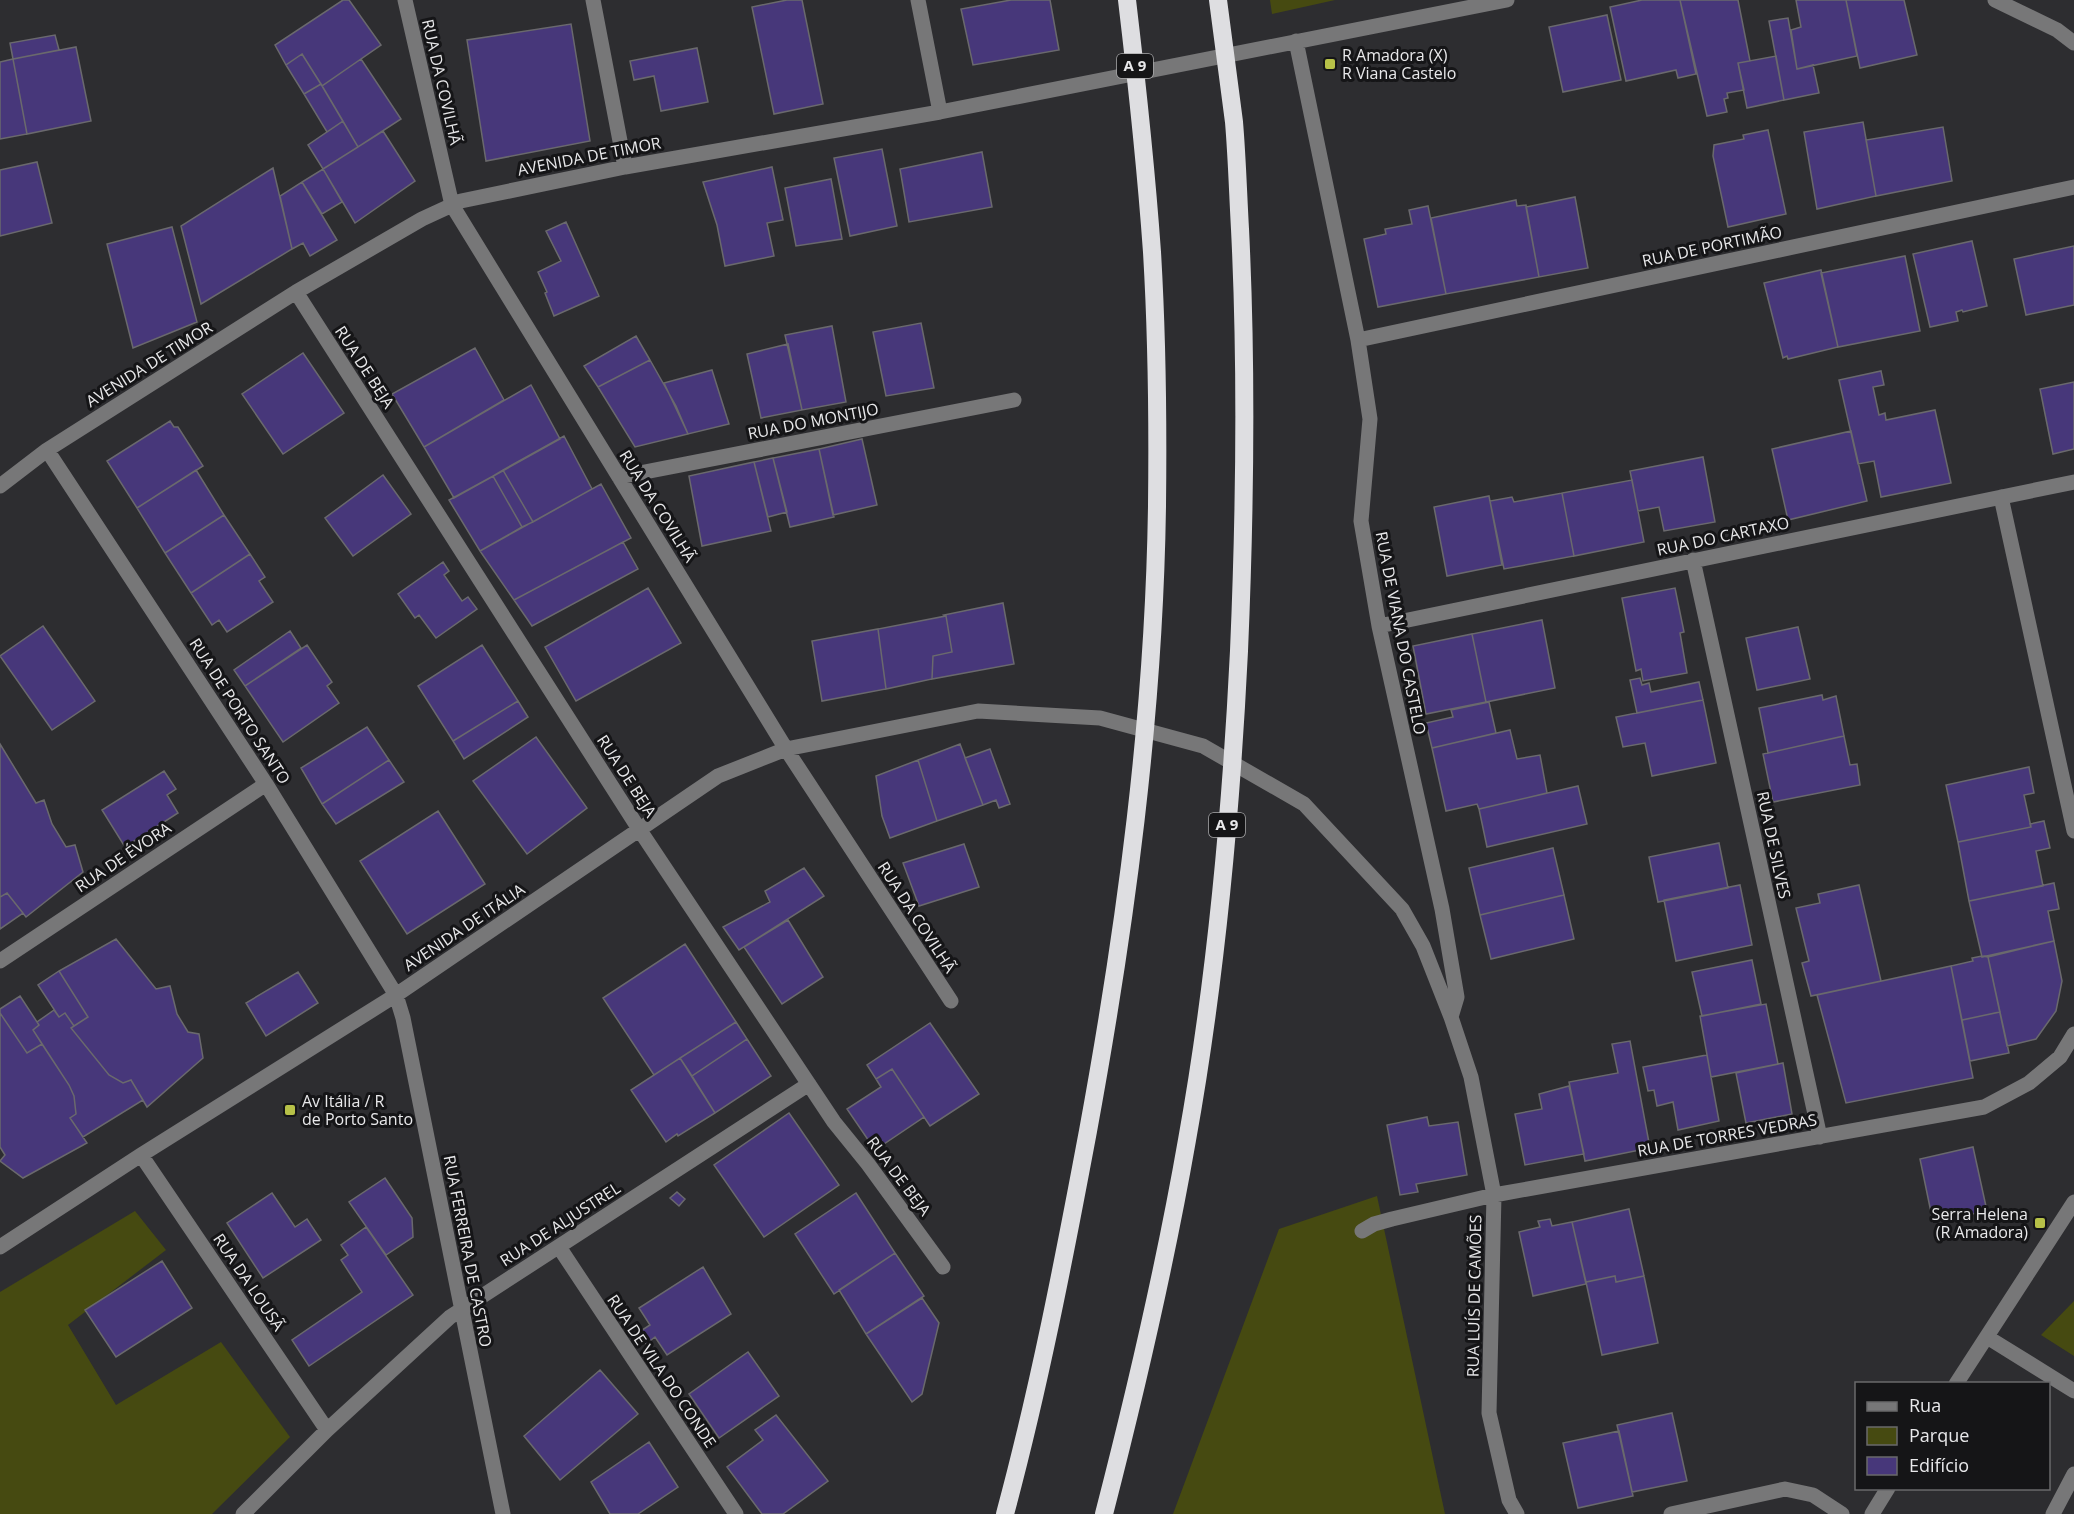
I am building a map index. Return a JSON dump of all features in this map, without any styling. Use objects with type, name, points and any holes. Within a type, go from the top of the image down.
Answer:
[{"type":"highway","name":"A 9","points":[[1005,1514],[1040,1369],[1074,1208],[1117,965],[1143,758],[1152,633],[1157,496],[1156,382],[1153,279],[1142,132],[1127,0]]},
{"type":"highway","name":"A 9","points":[[1104,1514],[1134,1397],[1163,1268],[1188,1138],[1208,1006],[1236,714],[1245,425],[1242,275],[1234,125],[1218,0]]},
{"type":"street","name":"RUA DA COVILHÃ","points":[[405,0],[452,205],[786,749],[951,1001]]},
{"type":"street","points":[[593,0],[625,167]]},
{"type":"street","points":[[918,0],[940,112]]},
{"type":"street","points":[[1995,0],[2057,30],[2074,43]]},
{"type":"street","name":"AVENIDA DE TIMOR","points":[[0,486],[47,450],[296,292],[422,219],[452,205],[482,195],[625,167],[940,112],[1500,1]]},
{"type":"street","name":"RUA DE VIANA DO CASTELO","points":[[1296,41],[1358,340],[1370,419],[1361,521],[1378,626],[1442,909],[1457,997],[1451,1017]]},
{"type":"street","name":"RUA DE PORTIMÃO","points":[[1358,340],[2074,187]]},
{"type":"street","name":"RUA DE BEJA","points":[[296,292],[639,829],[834,1122],[875,1172],[943,1268]]},
{"type":"street","name":"RUA DO MONTIJO","points":[[619,477],[1014,400]]},
{"type":"street","name":"RUA DE PORTO SANTO","points":[[47,450],[266,784],[396,995]]},
{"type":"street","name":"RUA DO CARTAXO","points":[[1378,626],[2074,482]]},
{"type":"street","points":[[2001,498],[2074,831]]},
{"type":"street","name":"RUA DE SILVES","points":[[1693,560],[1820,1137]]},
{"type":"street","name":"AVENIDA DE ITÁLIA","points":[[0,1247],[141,1155],[396,995],[718,776],[786,749],[978,711],[1100,718],[1203,746],[1304,804],[1378,881]]},
{"type":"street","name":"RUA DE ÉVORA","points":[[0,961],[266,784]]},
{"type":"street","name":"RUA LUÍS DE CAMÕES","points":[[1378,881],[1402,909],[1423,946],[1451,1017],[1471,1077],[1494,1195],[1489,1413],[1509,1500],[1517,1514]]},
{"type":"street","name":"RUA FERREIRA DE CASTRO","points":[[396,995],[403,1018],[503,1514]]},
{"type":"street","name":"RUA DE TORRES VEDRAS","points":[[1362,1231],[1374,1224],[1392,1219],[1494,1195],[1984,1107],[2029,1083],[2060,1057],[2074,1034]]},
{"type":"street","name":"RUA DE ALJUSTREL","points":[[243,1514],[327,1430],[440,1325],[809,1084]]},
{"type":"street","name":"RUA DA LOUSÃ","points":[[141,1155],[327,1430]]},
{"type":"street","points":[[1957,1382],[2074,1202]]},
{"type":"street","name":"RUA DE VILA DO CONDE","points":[[559,1247],[736,1514]]},
{"type":"street","points":[[1987,1336],[2074,1391]]},
{"type":"street","points":[[2053,1514],[2074,1474]]},
{"type":"street","points":[[1671,1514],[1785,1489],[1813,1495],[1842,1514]]},
{"type":"street","points":[[1872,1514],[1887,1490]]},
{"type":"green space","points":[[1270,0],[1335,0],[1272,14]]},
{"type":"green space","points":[[1377,1196],[1445,1514],[1173,1514],[1279,1229]]},
{"type":"green space","points":[[135,1211],[166,1250],[68,1325],[116,1405],[221,1342],[290,1437],[212,1514],[0,1514],[0,1292]]},
{"type":"green space","points":[[2074,1301],[2074,1356],[2041,1335]]},
{"type":"building","points":[[343,0],[349,0],[381,45],[322,86],[302,54],[286,65],[275,45]]},
{"type":"building","points":[[787,0],[802,0],[823,104],[774,114],[752,7]]},
{"type":"building","points":[[1011,0],[1050,0],[1059,50],[973,65],[961,9]]},
{"type":"building","points":[[1642,0],[1680,0],[1696,74],[1678,78],[1676,70],[1626,81],[1610,7]]},
{"type":"building","points":[[1680,0],[1738,0],[1750,61],[1738,63],[1744,90],[1727,93],[1728,98],[1724,99],[1727,112],[1707,116]]},
{"type":"building","points":[[1796,0],[1846,0],[1857,56],[1797,69],[1791,30],[1801,27]]},
{"type":"building","points":[[1846,0],[1904,0],[1917,55],[1860,68]]},
{"type":"building","points":[[1607,15],[1621,80],[1563,92],[1549,27]]},
{"type":"building","points":[[1788,18],[1797,69],[1813,65],[1819,93],[1784,100],[1769,21]]},
{"type":"building","points":[[571,24],[590,141],[486,161],[467,40]]},
{"type":"building","points":[[55,35],[59,50],[13,59],[10,43]]},
{"type":"building","points":[[76,47],[91,121],[27,134],[13,59]]},
{"type":"building","points":[[697,48],[708,102],[661,111],[654,76],[634,80],[630,61]]},
{"type":"building","points":[[302,54],[321,84],[304,94],[286,65]]},
{"type":"building","points":[[1776,56],[1784,100],[1747,108],[1738,63]]},
{"type":"building","points":[[13,59],[27,134],[0,139],[0,62]]},
{"type":"building","points":[[361,59],[401,119],[358,147],[322,86]]},
{"type":"building","points":[[321,84],[343,121],[327,132],[304,94]]},
{"type":"building","points":[[343,121],[358,147],[323,169],[308,145]]},
{"type":"building","points":[[1863,122],[1876,196],[1817,209],[1804,132]]},
{"type":"building","points":[[1943,127],[1952,181],[1876,196],[1866,140]]},
{"type":"building","points":[[1768,130],[1786,214],[1728,227],[1713,156],[1714,145],[1744,139],[1743,135]]},
{"type":"building","points":[[383,131],[415,181],[355,223],[323,169]]},
{"type":"building","points":[[882,149],[897,226],[850,236],[834,158]]},
{"type":"building","points":[[982,152],[992,207],[909,222],[900,169]]},
{"type":"building","points":[[37,162],[52,223],[0,236],[0,170]]},
{"type":"building","points":[[772,167],[783,220],[767,223],[774,256],[725,266],[717,225],[703,182]]},
{"type":"building","points":[[273,168],[292,249],[201,304],[181,226]]},
{"type":"building","points":[[323,169],[342,202],[322,214],[302,182]]},
{"type":"building","points":[[831,179],[842,239],[796,246],[785,188]]},
{"type":"building","points":[[302,182],[337,240],[310,256],[303,243],[292,249],[280,196]]},
{"type":"building","points":[[1575,197],[1588,268],[1539,277],[1526,207]]},
{"type":"building","points":[[1516,200],[1517,206],[1526,205],[1539,277],[1446,294],[1431,218]]},
{"type":"building","points":[[1428,206],[1446,294],[1378,307],[1364,239],[1386,234],[1385,229],[1412,224],[1409,210]]},
{"type":"building","points":[[566,222],[599,296],[554,316],[538,272],[561,261],[546,231]]},
{"type":"building","points":[[172,227],[197,322],[133,348],[107,244]]},
{"type":"building","points":[[1972,241],[1987,306],[1956,312],[1958,321],[1930,327],[1913,254]]},
{"type":"building","points":[[2074,246],[2074,305],[2026,315],[2014,259]]},
{"type":"building","points":[[1905,256],[1920,331],[1838,347],[1821,273]]},
{"type":"building","points":[[1821,270],[1838,347],[1788,359],[1787,356],[1783,358],[1764,283]]},
{"type":"building","points":[[921,323],[934,388],[886,396],[873,332]]},
{"type":"building","points":[[832,326],[846,402],[802,410],[785,335]]},
{"type":"building","points":[[636,336],[650,360],[598,387],[584,366]]},
{"type":"building","points":[[788,344],[802,410],[761,418],[747,354]]},
{"type":"building","points":[[475,348],[504,400],[424,447],[392,394]]},
{"type":"building","points":[[303,353],[344,413],[283,454],[242,394]]},
{"type":"building","points":[[650,360],[676,406],[688,434],[635,447],[598,387]]},
{"type":"building","points":[[712,370],[729,424],[688,434],[664,383]]},
{"type":"building","points":[[1881,371],[1884,385],[1873,387],[1879,415],[1885,413],[1886,420],[1935,410],[1951,483],[1881,497],[1874,461],[1858,464],[1839,380]]},
{"type":"building","points":[[2074,382],[2074,449],[2053,454],[2040,389]]},
{"type":"building","points":[[531,385],[560,439],[454,498],[424,447]]},
{"type":"building","points":[[170,421],[174,427],[178,427],[203,466],[137,508],[107,461]]},
{"type":"building","points":[[1851,431],[1867,501],[1788,520],[1772,449]]},
{"type":"building","points":[[564,436],[592,489],[533,522],[503,470]]},
{"type":"building","points":[[862,439],[877,505],[833,515],[819,449]]},
{"type":"building","points":[[819,449],[834,517],[790,527],[773,458]]},
{"type":"building","points":[[1703,457],[1715,522],[1664,531],[1659,507],[1638,511],[1630,471]]},
{"type":"building","points":[[773,458],[787,512],[768,517],[754,462]]},
{"type":"building","points":[[754,462],[771,531],[702,546],[689,476]]},
{"type":"building","points":[[196,470],[224,515],[165,553],[137,508]]},
{"type":"building","points":[[503,470],[533,522],[522,527],[493,476]]},
{"type":"building","points":[[383,475],[411,514],[353,556],[325,518]]},
{"type":"building","points":[[493,476],[522,527],[480,551],[449,500]]},
{"type":"building","points":[[1632,480],[1644,542],[1574,556],[1562,493]]},
{"type":"building","points":[[601,484],[631,538],[514,600],[480,551]]},
{"type":"building","points":[[1562,493],[1574,556],[1504,569],[1490,501],[1512,497],[1514,502]]},
{"type":"building","points":[[1489,496],[1502,565],[1447,576],[1434,507]]},
{"type":"building","points":[[224,515],[250,554],[191,593],[165,553]]},
{"type":"building","points":[[623,542],[638,569],[532,626],[514,600]]},
{"type":"building","points":[[250,554],[265,577],[259,581],[273,602],[227,632],[219,620],[212,625],[191,593]]},
{"type":"building","points":[[443,562],[449,571],[444,575],[462,601],[468,597],[477,609],[436,638],[419,615],[415,618],[398,594]]},
{"type":"building","points":[[648,588],[681,643],[576,701],[545,647]]},
{"type":"building","points":[[1675,588],[1684,632],[1680,633],[1687,673],[1643,681],[1641,669],[1636,671],[1622,598]]},
{"type":"building","points":[[1003,603],[1014,664],[932,679],[933,656],[952,652],[944,615]]},
{"type":"building","points":[[946,616],[952,652],[933,656],[932,679],[886,689],[878,629]]},
{"type":"building","points":[[1542,620],[1555,688],[1486,702],[1472,634]]},
{"type":"building","points":[[43,626],[95,701],[52,730],[0,656]]},
{"type":"building","points":[[1798,627],[1810,679],[1757,690],[1746,638]]},
{"type":"building","points":[[878,629],[886,689],[822,701],[812,641]]},
{"type":"building","points":[[290,631],[301,648],[245,686],[234,670]]},
{"type":"building","points":[[1472,634],[1486,702],[1426,714],[1413,646]]},
{"type":"building","points":[[307,645],[332,682],[327,686],[339,703],[283,742],[245,686]]},
{"type":"building","points":[[482,645],[518,701],[453,741],[418,686]]},
{"type":"building","points":[[1640,678],[1642,685],[1649,683],[1651,692],[1699,682],[1703,700],[1637,713],[1630,680]]},
{"type":"building","points":[[1822,695],[1823,700],[1836,696],[1844,736],[1768,753],[1759,708]]},
{"type":"building","points":[[1703,700],[1716,763],[1652,776],[1645,743],[1623,747],[1616,717]]},
{"type":"building","points":[[518,701],[528,717],[464,759],[453,741]]},
{"type":"building","points":[[1489,702],[1496,733],[1432,748],[1426,723],[1453,717],[1451,710]]},
{"type":"building","points":[[367,727],[389,760],[322,804],[301,768]]},
{"type":"building","points":[[1510,730],[1517,759],[1540,755],[1547,793],[1479,809],[1477,804],[1446,811],[1432,748]]},
{"type":"building","points":[[1844,736],[1850,765],[1857,764],[1860,785],[1773,802],[1763,754]]},
{"type":"building","points":[[536,737],[587,808],[527,854],[473,781]]},
{"type":"building","points":[[0,744],[36,803],[44,800],[52,824],[66,847],[75,845],[83,872],[26,917],[7,893],[0,897]]},
{"type":"building","points":[[960,744],[983,805],[937,821],[918,760]]},
{"type":"building","points":[[990,749],[1010,804],[999,808],[996,800],[983,805],[965,758]]},
{"type":"building","points":[[389,760],[404,782],[336,824],[322,804]]},
{"type":"building","points":[[918,760],[937,821],[890,838],[882,816],[876,776]]},
{"type":"building","points":[[2029,767],[2034,793],[2024,795],[2031,827],[1958,842],[1946,785]]},
{"type":"building","points":[[164,771],[176,789],[167,795],[178,813],[125,847],[102,810]]},
{"type":"building","points":[[1578,786],[1587,824],[1487,847],[1479,809]]},
{"type":"building","points":[[438,811],[485,884],[407,934],[360,861]]},
{"type":"building","points":[[2044,821],[2050,848],[2036,851],[2043,886],[1969,901],[1958,842],[2031,827],[2030,824]]},
{"type":"building","points":[[1719,843],[1728,888],[1658,902],[1649,857]]},
{"type":"building","points":[[964,844],[979,887],[919,906],[903,863]]},
{"type":"building","points":[[1553,848],[1564,895],[1480,915],[1469,868]]},
{"type":"building","points":[[804,868],[824,896],[739,950],[723,927],[770,902],[765,891]]},
{"type":"building","points":[[2054,883],[2059,909],[2048,911],[2054,941],[1982,957],[1969,901]]},
{"type":"building","points":[[1740,885],[1752,945],[1676,961],[1664,900]]},
{"type":"building","points":[[1859,885],[1881,981],[1811,996],[1802,963],[1809,961],[1796,908],[1820,903],[1818,894]]},
{"type":"building","points":[[7,893],[23,913],[0,929],[0,897]]},
{"type":"building","points":[[1564,895],[1574,939],[1491,959],[1480,915]]},
{"type":"building","points":[[788,920],[823,977],[782,1004],[744,947]]},
{"type":"building","points":[[116,939],[156,989],[170,986],[177,1014],[188,1032],[199,1034],[203,1058],[147,1107],[131,1080],[123,1083],[109,1075],[71,1028],[88,1017],[59,971]]},
{"type":"building","points":[[2054,941],[2062,981],[2056,1011],[2036,1039],[2007,1046],[1988,957]]},
{"type":"building","points":[[685,944],[736,1022],[654,1075],[603,998]]},
{"type":"building","points":[[1988,957],[2000,1012],[1962,1020],[1951,966],[1973,961],[1972,958]]},
{"type":"building","points":[[1752,960],[1761,1004],[1702,1016],[1692,972]]},
{"type":"building","points":[[1951,966],[1973,1078],[1846,1103],[1817,995]]},
{"type":"building","points":[[59,971],[88,1017],[74,1026],[65,1013],[59,1017],[38,985]]},
{"type":"building","points":[[298,972],[318,1003],[266,1036],[246,1003]]},
{"type":"building","points":[[20,996],[39,1025],[33,1030],[42,1044],[27,1053],[0,1013],[0,1009]]},
{"type":"building","points":[[1766,1004],[1778,1064],[1711,1077],[1700,1016]]},
{"type":"building","points":[[54,1010],[59,1017],[65,1013],[74,1026],[71,1028],[109,1075],[123,1083],[131,1080],[143,1100],[83,1137],[70,1118],[76,1114],[74,1096],[69,1085],[33,1030],[39,1025],[37,1022]]},
{"type":"building","points":[[2000,1012],[2009,1053],[1970,1061],[1962,1020]]},
{"type":"building","points":[[0,1013],[27,1053],[42,1044],[74,1096],[76,1114],[70,1118],[87,1143],[23,1178],[0,1161],[5,1155],[0,1147]]},
{"type":"building","points":[[736,1022],[747,1039],[692,1076],[680,1058]]},
{"type":"building","points":[[930,1023],[979,1094],[930,1126],[892,1069],[876,1079],[867,1065]]},
{"type":"building","points":[[747,1039],[771,1076],[715,1113],[692,1076]]},
{"type":"building","points":[[1630,1041],[1650,1148],[1585,1161],[1569,1082],[1618,1073],[1612,1044]]},
{"type":"building","points":[[1707,1055],[1719,1121],[1678,1130],[1673,1102],[1657,1106],[1654,1090],[1648,1091],[1643,1067]]},
{"type":"building","points":[[680,1058],[715,1113],[666,1142],[631,1090]]},
{"type":"building","points":[[1783,1063],[1792,1114],[1746,1123],[1736,1073]]},
{"type":"building","points":[[892,1069],[924,1117],[875,1150],[847,1109],[881,1087],[876,1079]]},
{"type":"building","points":[[1569,1086],[1584,1154],[1525,1165],[1515,1114],[1542,1109],[1539,1094]]},
{"type":"building","points":[[789,1113],[839,1185],[764,1237],[714,1165]]},
{"type":"building","points":[[1427,1117],[1429,1126],[1458,1122],[1467,1175],[1416,1184],[1418,1192],[1400,1195],[1387,1125]]},
{"type":"building","points":[[1973,1147],[1987,1211],[1933,1222],[1920,1159]]},
{"type":"building","points":[[385,1178],[412,1218],[413,1237],[386,1255],[349,1202]]},
{"type":"building","points":[[677,1192],[685,1199],[679,1206],[670,1198]]},
{"type":"building","points":[[272,1193],[295,1227],[307,1219],[321,1240],[263,1278],[227,1223]]},
{"type":"building","points":[[856,1193],[895,1253],[834,1294],[795,1234]]},
{"type":"building","points":[[1629,1209],[1644,1276],[1616,1282],[1615,1276],[1586,1282],[1572,1222]]},
{"type":"building","points":[[1550,1219],[1552,1226],[1572,1222],[1586,1284],[1533,1296],[1519,1232],[1540,1227],[1538,1221]]},
{"type":"building","points":[[366,1227],[413,1295],[309,1366],[292,1340],[362,1292],[341,1260],[348,1255],[341,1245]]},
{"type":"building","points":[[895,1253],[924,1296],[866,1334],[839,1290]]},
{"type":"building","points":[[162,1261],[192,1308],[116,1357],[85,1310]]},
{"type":"building","points":[[703,1267],[731,1314],[667,1355],[655,1337],[646,1344],[639,1332],[650,1325],[639,1308]]},
{"type":"building","points":[[1615,1276],[1616,1282],[1644,1276],[1658,1343],[1602,1355],[1586,1282]]},
{"type":"building","points":[[922,1298],[939,1323],[922,1394],[912,1402],[866,1334]]},
{"type":"building","points":[[748,1352],[779,1396],[719,1438],[689,1394]]},
{"type":"building","points":[[600,1370],[638,1414],[560,1480],[524,1436]]},
{"type":"building","points":[[1672,1413],[1687,1481],[1632,1492],[1617,1425]]},
{"type":"building","points":[[776,1415],[828,1481],[783,1514],[762,1514],[727,1467],[763,1440],[755,1430]]},
{"type":"building","points":[[1619,1431],[1633,1496],[1578,1508],[1563,1443]]},
{"type":"building","points":[[649,1442],[678,1487],[638,1514],[610,1514],[591,1482]]},
{"type":"place","name":"R Amadora (X) R Viana Castelo","points":[[1330,64]]},
{"type":"place","name":"Av Itália / R de Porto Santo","points":[[290,1110]]},
{"type":"place","name":"Serra Helena (R Amadora)","points":[[2040,1223]]}]
